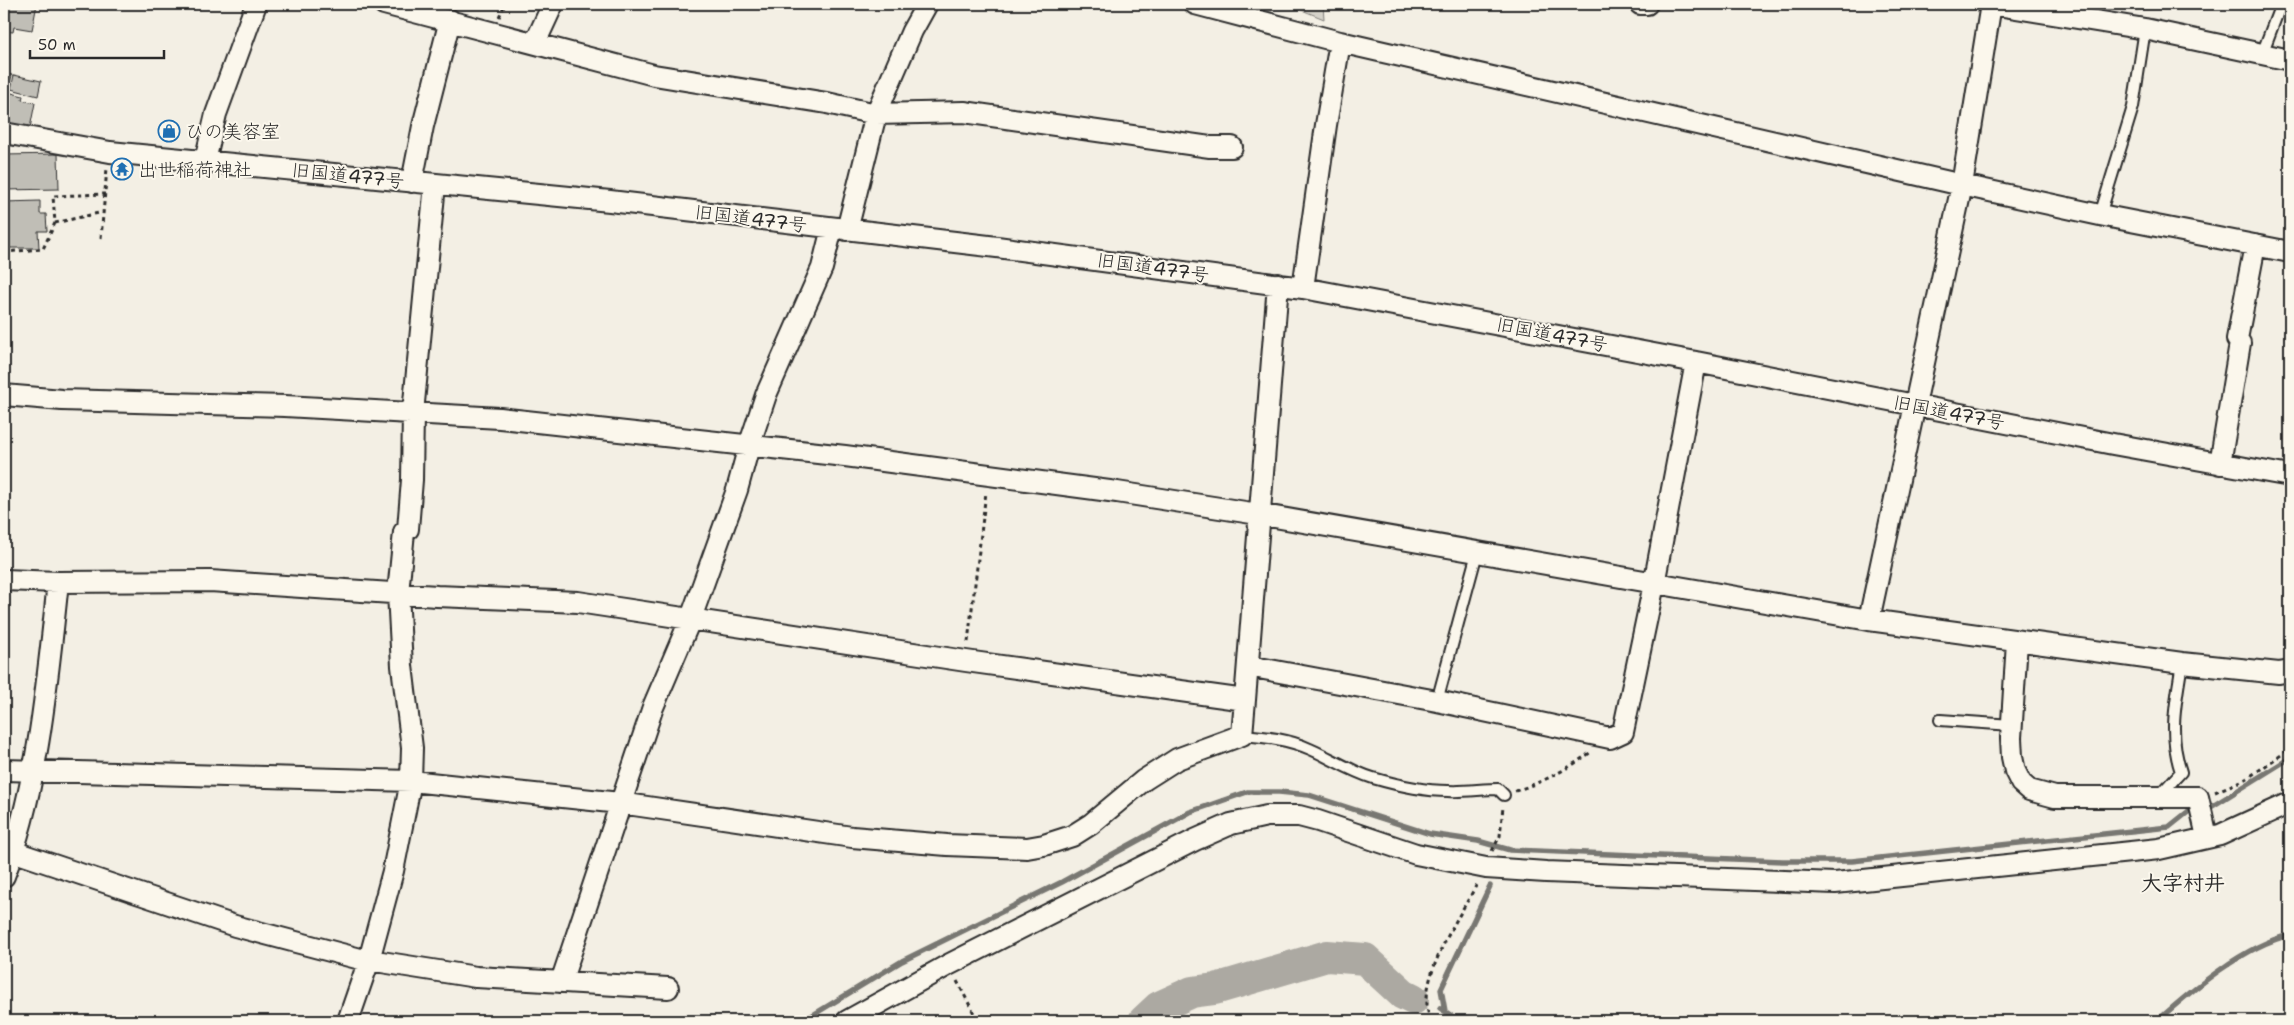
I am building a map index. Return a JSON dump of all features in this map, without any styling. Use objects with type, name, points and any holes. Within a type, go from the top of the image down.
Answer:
[{"type":"street","points":[[205,161],[216,114],[256,4]]},
{"type":"street","points":[[384,4],[654,75],[827,103],[876,114],[964,112],[1210,148],[1232,148]]},
{"type":"street","points":[[535,43],[553,4]]},
{"type":"street","points":[[561,982],[653,707],[691,618],[737,490],[749,446],[780,361],[809,301],[839,229],[876,114],[912,31],[927,4]]},
{"type":"street","points":[[1195,4],[1340,42],[1962,185],[2100,215],[2290,252]]},
{"type":"street","points":[[1640,4],[1647,4]]},
{"type":"street","points":[[1869,620],[1962,185],[1991,4],[2145,30],[2290,60]]},
{"type":"street","points":[[412,182],[423,126],[450,20]]},
{"type":"street","points":[[1303,288],[1315,198],[1340,42]]},
{"type":"street","name":"旧国道477号","points":[[4,134],[110,152],[610,202],[997,247],[1278,284],[2290,476]]},
{"type":"street","points":[[348,1021],[368,960],[392,871],[411,781],[412,748],[402,666],[398,592],[404,532],[408,529],[410,510],[413,412],[435,184]]},
{"type":"street","points":[[2220,464],[2240,343],[2238,339],[2255,245]]},
{"type":"street","points":[[4,770],[411,781],[620,803],[852,837],[947,846],[1027,848],[1044,846],[1072,836],[1092,824],[1144,780],[1177,760],[1242,736],[1258,514],[1266,443],[1278,284]]},
{"type":"street","points":[[1248,666],[1437,701],[1610,738],[1623,732],[1654,584],[1696,362]]},
{"type":"street","points":[[4,395],[62,400],[413,412],[500,418],[988,474],[1258,514],[1869,620],[2182,662],[2279,673],[2290,671]]},
{"type":"street","points":[[4,580],[58,582],[210,581],[578,602],[966,661],[1245,700]]},
{"type":"street","points":[[4,876],[33,772],[58,582]]},
{"type":"street","points":[[2018,641],[2012,725],[2012,757],[2015,771],[2021,783],[2029,790],[2055,797],[2199,799],[2206,832]]},
{"type":"street","points":[[847,1021],[948,965],[1217,829],[1267,816],[1298,816],[1318,820],[1416,854],[1488,862],[1835,883],[2159,849],[2206,832],[2220,835],[2290,803]]},
{"type":"street","points":[[12,851],[236,926],[368,960],[476,977],[668,988]]},
{"type":"lane","points":[[2262,54],[2281,4]]},
{"type":"lane","points":[[2100,215],[2133,107],[2145,30]]},
{"type":"lane","points":[[1437,701],[1477,552]]},
{"type":"lane","points":[[2157,798],[2181,772],[2174,752],[2172,725],[2182,662]]},
{"type":"lane","points":[[1940,720],[2012,725]]},
{"type":"lane","points":[[1242,736],[1278,738],[1310,749],[1371,778],[1397,784],[1424,790],[1450,792],[1498,789],[1504,795]]},
{"type":"path","points":[[101,238],[108,160]]},
{"type":"path","points":[[4,252],[43,249],[55,223],[54,196],[105,194]]},
{"type":"path","points":[[55,223],[103,212]]},
{"type":"path","points":[[966,661],[988,474]]},
{"type":"path","points":[[1431,1021],[1427,999],[1433,968],[1500,836],[1504,795],[1542,782],[1565,770],[1610,738]]},
{"type":"path","points":[[2199,799],[2246,779],[2290,749]]},
{"type":"path","points":[[948,965],[978,1021]]},
{"type":"shaded area","points":[[1287,4],[1323,4],[1324,19]]},
{"type":"building","points":[[4,4],[37,4],[32,30],[14,27],[13,32],[4,31]]},
{"type":"building","points":[[4,73],[12,75],[8,90],[4,89]]},
{"type":"building","points":[[14,75],[41,81],[38,96],[11,89]]},
{"type":"building","points":[[4,91],[23,96],[22,100],[35,103],[30,128],[4,122]]},
{"type":"building","points":[[58,154],[59,189],[4,190],[4,155]]},
{"type":"building","name":"出世稲荷神社","points":[[116,162],[127,163],[127,175],[118,176]]},
{"type":"building","points":[[40,201],[40,214],[46,214],[47,231],[38,231],[39,248],[4,248],[4,202]]},
{"type":"waterway","points":[[803,1021],[902,961],[1062,882],[1190,812],[1247,792],[1279,792],[1309,795],[1430,834],[1478,841],[1510,850],[1782,861],[1852,861],[2169,827],[2189,811],[2211,807],[2290,758]]},
{"type":"waterway","points":[[1445,1011],[1441,989],[1490,886]]},
{"type":"waterway","points":[[2157,1021],[2186,996],[2237,958],[2273,940],[2290,935]]},
{"type":"waterway","points":[[1144,1021],[1159,1007],[1192,992],[1215,989],[1327,956],[1365,959],[1403,994],[1413,999]]},
{"type":"waterway","points":[[1440,1008],[1459,1021]]},
{"type":"place","name":"ひの美容室","points":[[169,131]]},
{"type":"place","name":"出世稲荷神社","points":[[122,169]]},
{"type":"district","name":"大字村井","points":[[2183,883]]}]
